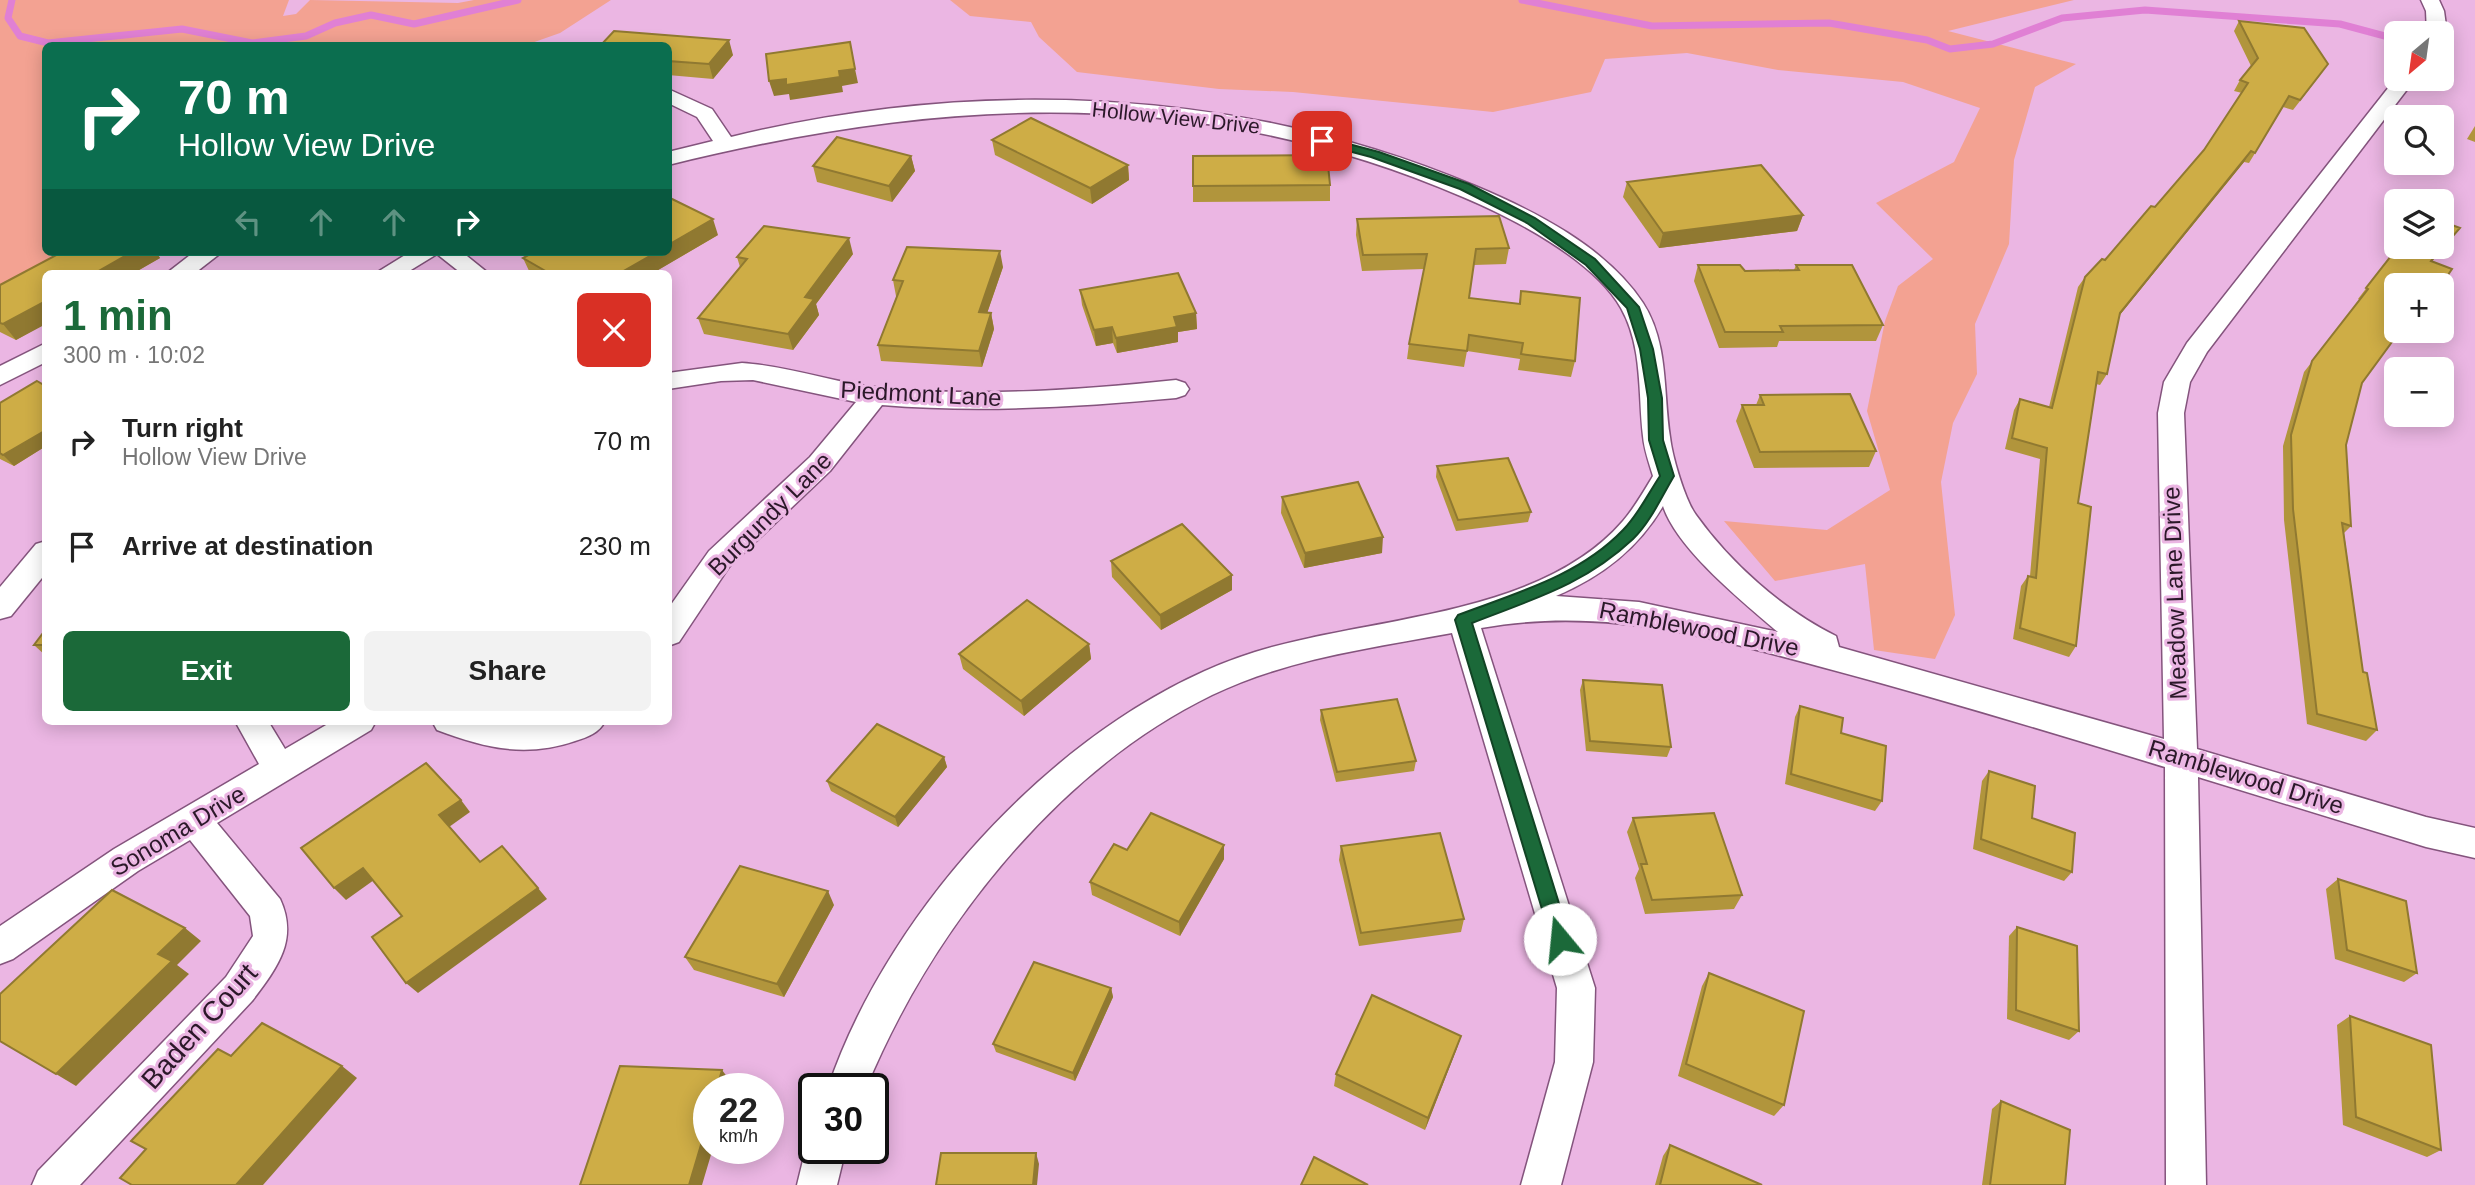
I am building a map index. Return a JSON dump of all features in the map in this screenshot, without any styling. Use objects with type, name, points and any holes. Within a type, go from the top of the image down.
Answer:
[{"type":"street","points":[[2430,0],[2436,21]]},
{"type":"street","name":"Meadow Lane Drive","points":[[2186,1185],[2181,757],[2171,493],[2171,413],[2177,382],[2196,349],[2396,91]]},
{"type":"street","points":[[672,97],[705,113],[725,144]]},
{"type":"street","name":"Hollow View Drive","points":[[672,158],[787,129],[861,117],[1020,105],[1201,117],[1296,134],[1401,164],[1464,187],[1531,220],[1590,262],[1633,307],[1647,349],[1655,398],[1656,440],[1681,517],[1767,608],[1796,629],[1872,667]]},
{"type":"street","points":[[183,270],[203,256]]},
{"type":"street","points":[[394,270],[420,256]]},
{"type":"street","points":[[453,256],[472,270]]},
{"type":"street","points":[[0,377],[42,353]]},
{"type":"street","name":"Piedmont Lane","points":[[672,380],[726,372],[753,372],[875,396],[1010,400],[1091,398],[1175,389]]},
{"type":"street","name":"Burgundy Lane","points":[[672,628],[719,559],[820,464],[875,396]]},
{"type":"street","points":[[1541,1185],[1574,1062],[1576,988],[1463,620],[1570,579],[1588,567],[1629,534],[1667,476]]},
{"type":"street","points":[[0,608],[42,557]]},
{"type":"street","name":"Ramblewood Drive","points":[[852,1073],[861,1047],[919,949],[975,872],[1048,792],[1124,732],[1198,687],[1308,646],[1537,608],[1588,607],[1646,614],[1872,667],[2426,832],[2475,843]]},
{"type":"street","points":[[253,725],[280,770]]},
{"type":"street","name":"Sonoma Drive","points":[[0,947],[126,860],[353,725]]},
{"type":"street","points":[[458,725],[479,733],[530,740],[565,733],[581,725]]},
{"type":"street","name":"Baden Court","points":[[52,1185],[239,989],[260,961],[271,936],[267,910],[194,820]]},
{"type":"street","points":[[817,1185],[822,1164]]},
{"type":"shaded area","points":[[0,0],[289,0],[283,16],[296,14],[310,0],[458,3],[474,0],[611,0],[560,33],[534,42],[42,42],[42,256],[61,256],[0,294]]},
{"type":"shaded area","points":[[950,0],[2074,0],[1948,31],[2076,64],[2035,87],[2014,160],[2009,244],[1975,324],[1977,374],[1953,423],[1941,482],[1955,615],[1935,659],[1874,650],[1865,564],[1775,581],[1724,521],[1827,530],[1890,490],[1867,411],[1885,321],[1898,286],[1933,259],[1876,203],[1954,162],[1980,108],[1903,82],[1778,70],[1687,53],[1605,59],[1591,92],[1493,112],[1293,92],[1219,89],[1077,72],[1039,37],[1031,22],[970,16]]},
{"type":"building","points":[[2239,21],[2304,28],[2328,64],[2300,100],[2289,96],[2255,153],[2251,151],[2120,313],[2107,374],[2098,372],[2078,503],[2091,507],[2076,646],[2020,628],[2028,576],[2036,578],[2047,448],[2012,438],[2020,399],[2052,408],[2085,277],[2102,259],[2105,260],[2151,206],[2155,207],[2204,150],[2248,83],[2240,80],[2258,58]]},
{"type":"building","points":[[614,31],[729,40],[709,64],[672,61],[672,42],[604,42]]},
{"type":"building","points":[[850,42],[855,69],[839,71],[840,77],[786,85],[786,79],[769,81],[766,54]]},
{"type":"building","points":[[1031,118],[1128,165],[1090,188],[992,140]]},
{"type":"building","points":[[837,137],[911,156],[889,186],[813,166]]},
{"type":"building","points":[[1327,155],[1330,185],[1193,186],[1193,156]]},
{"type":"building","points":[[1761,165],[1803,215],[1663,233],[1627,182]]},
{"type":"building","points":[[672,199],[713,219],[672,243]]},
{"type":"building","points":[[1499,216],[1509,248],[1476,249],[1469,298],[1520,304],[1521,291],[1580,298],[1575,361],[1521,354],[1523,343],[1469,335],[1467,351],[1409,344],[1427,254],[1363,255],[1357,219]]},
{"type":"building","points":[[764,226],[849,238],[805,297],[814,299],[788,334],[698,318],[747,259],[737,257]]},
{"type":"building","points":[[907,247],[1000,251],[979,312],[991,313],[979,351],[878,345],[903,281],[893,280]]},
{"type":"building","points":[[54,256],[125,256],[100,270],[42,270],[42,303],[3,324],[0,323],[0,285]]},
{"type":"building","points":[[650,256],[625,270],[544,270],[523,258]]},
{"type":"building","points":[[2389,259],[2433,259],[2431,261],[2452,269],[2449,273],[2384,273],[2384,343],[2391,343],[2362,383],[2346,445],[2351,526],[2342,523],[2363,672],[2367,673],[2377,730],[2317,714],[2293,509],[2291,435],[2312,361],[2368,289],[2366,288]]},
{"type":"building","points":[[1698,265],[1740,265],[1745,271],[1799,270],[1796,265],[1852,265],[1883,325],[1780,326],[1783,332],[1725,332]]},
{"type":"building","points":[[1178,273],[1196,313],[1174,317],[1177,327],[1116,338],[1112,327],[1094,330],[1080,290]]},
{"type":"building","points":[[37,381],[42,384],[42,432],[3,455],[0,453],[0,403]]},
{"type":"building","points":[[1850,394],[1876,451],[1760,452],[1742,405],[1764,405],[1760,395]]},
{"type":"building","points":[[1508,458],[1531,512],[1458,520],[1437,466]]},
{"type":"building","points":[[1358,482],[1383,537],[1305,553],[1282,497]]},
{"type":"building","points":[[1182,524],[1232,575],[1160,615],[1111,561]]},
{"type":"building","points":[[1027,600],[1089,644],[1021,701],[959,654]]},
{"type":"building","points":[[42,634],[42,645],[34,645]]},
{"type":"building","points":[[1583,680],[1662,685],[1671,747],[1590,741]]},
{"type":"building","points":[[1397,699],[1416,761],[1337,772],[1321,710]]},
{"type":"building","points":[[1800,706],[1843,718],[1841,733],[1886,746],[1882,801],[1791,774]]},
{"type":"building","points":[[877,724],[944,757],[895,817],[827,781]]},
{"type":"building","points":[[426,763],[461,800],[439,815],[480,862],[502,846],[538,888],[406,983],[372,937],[402,916],[363,868],[334,888],[301,848]]},
{"type":"building","points":[[1989,771],[2035,786],[2032,818],[2075,833],[2072,872],[1981,839]]},
{"type":"building","points":[[1151,813],[1224,845],[1179,922],[1090,882],[1114,844],[1127,850]]},
{"type":"building","points":[[1714,813],[1742,895],[1652,900],[1641,864],[1647,864],[1633,818]]},
{"type":"building","points":[[1440,833],[1464,919],[1361,933],[1341,846]]},
{"type":"building","points":[[740,866],[828,891],[777,984],[685,957]]},
{"type":"building","points":[[2338,879],[2406,901],[2417,973],[2347,950]]},
{"type":"building","points":[[112,890],[185,928],[158,954],[172,961],[56,1074],[0,1041],[0,994]]},
{"type":"building","points":[[2017,927],[2077,946],[2079,1031],[2016,1010]]},
{"type":"building","points":[[1034,962],[1111,988],[1073,1073],[993,1044]]},
{"type":"building","points":[[1709,973],[1804,1011],[1784,1105],[1686,1064]]},
{"type":"building","points":[[1372,995],[1461,1036],[1428,1118],[1336,1074]]},
{"type":"building","points":[[2350,1016],[2431,1045],[2441,1150],[2356,1117]]},
{"type":"building","points":[[262,1023],[342,1066],[236,1185],[132,1185],[120,1178],[146,1149],[131,1141],[218,1049],[231,1056]]},
{"type":"building","points":[[620,1066],[722,1070],[721,1073],[693,1073],[693,1164],[695,1164],[689,1185],[580,1185]]},
{"type":"building","points":[[2001,1101],[2070,1130],[2065,1185],[1990,1185]]},
{"type":"building","points":[[1670,1145],[1762,1185],[1660,1185]]},
{"type":"building","points":[[941,1153],[1036,1153],[1033,1185],[936,1185]]},
{"type":"building","points":[[1314,1157],[1368,1185],[1301,1185]]},
{"type":"waterway","points":[[12,0],[8,18],[20,36],[44,42]]},
{"type":"waterway","points":[[260,42],[306,36],[335,23],[371,15],[414,24],[518,0]]},
{"type":"waterway","points":[[1522,0],[1652,26],[1829,23],[1927,40],[1950,49],[1993,44],[2062,18],[2145,10],[2340,24],[2384,36]]},
{"type":"waterway","points":[[58,42],[182,29],[247,42]]},
{"type":"route","points":[[1322,141],[1375,155],[1464,187],[1531,220],[1590,262],[1633,307],[1647,349],[1655,398],[1656,440],[1667,476],[1643,514],[1629,534],[1570,579],[1463,620],[1560,939]]}]
